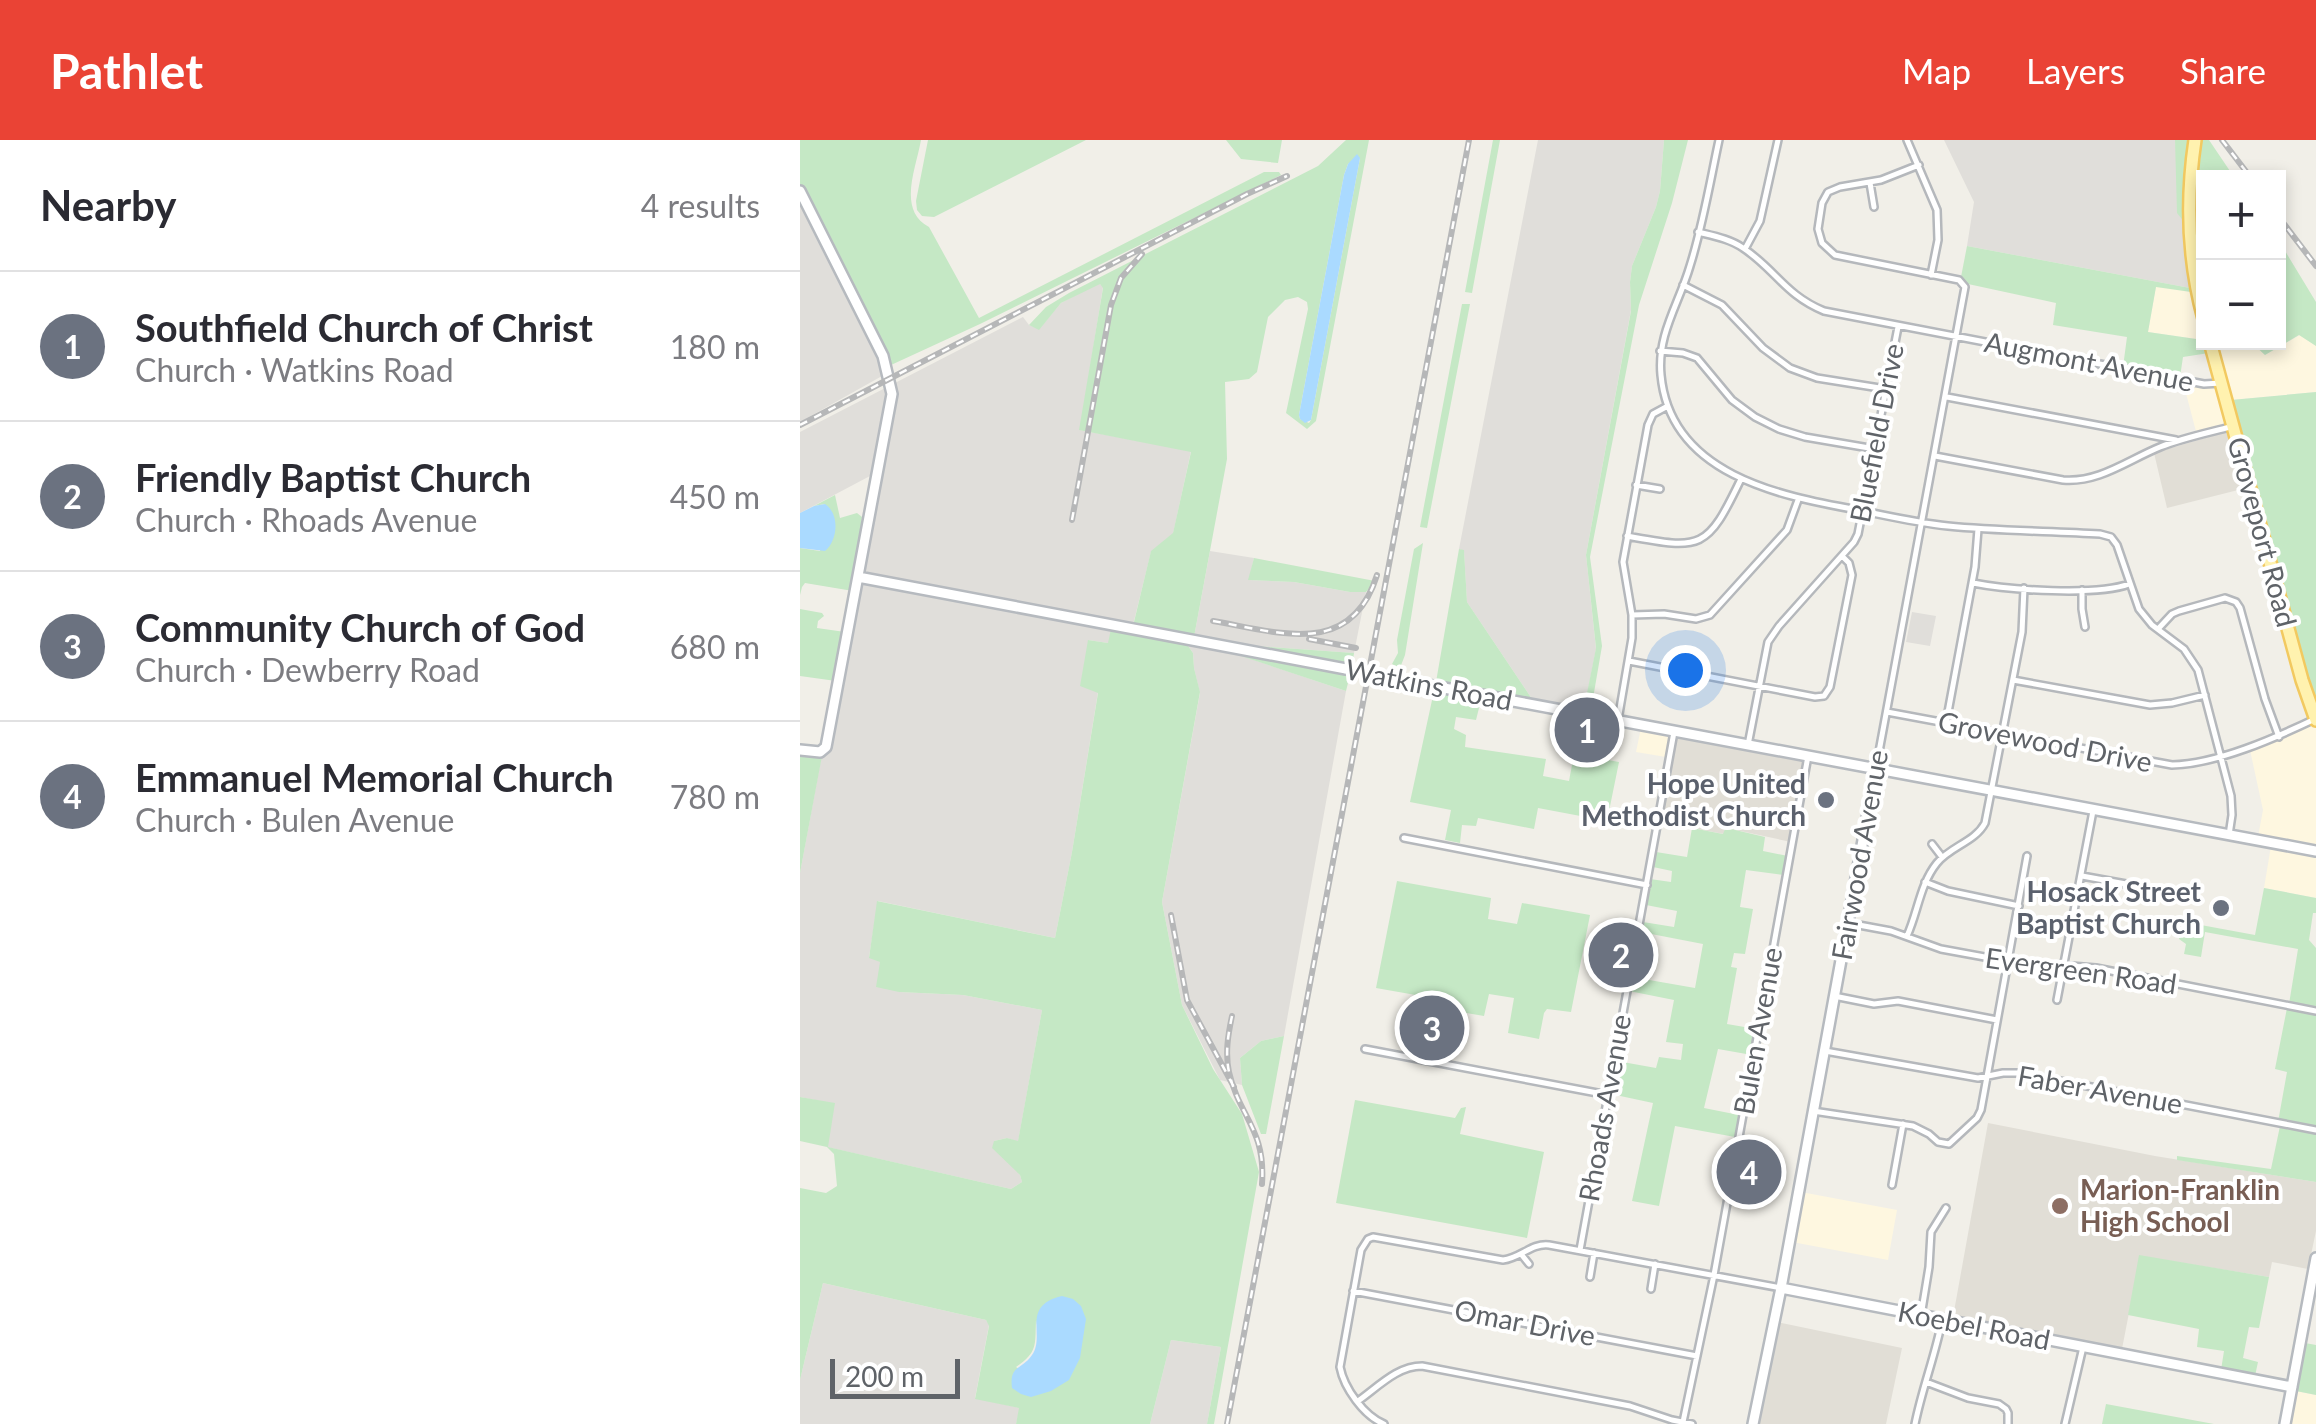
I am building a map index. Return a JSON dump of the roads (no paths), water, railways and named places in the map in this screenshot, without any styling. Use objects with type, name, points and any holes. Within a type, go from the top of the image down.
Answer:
[{"type":"main road","points":[[2195,140],[2189,190],[2196,285]]},
{"type":"main road","name":"Groveport Road","points":[[2212,350],[2316,720]]},
{"type":"street","points":[[1719,140],[1692,263],[1660,351],[1660,374],[1668,406],[1684,434],[1718,466],[1798,499],[1922,522],[2111,537],[2138,609],[2190,657],[2198,670],[2231,796],[2229,835]]},
{"type":"street","points":[[1698,232],[1745,249],[1760,220],[1778,140]]},
{"type":"street","points":[[1907,140],[1934,201],[1938,218],[1931,275],[1835,255],[1820,238],[1818,229],[1823,200],[1832,190],[1870,183],[1918,165]]},
{"type":"street","points":[[1870,183],[1874,207]]},
{"type":"street","points":[[800,191],[883,356],[890,381],[890,408],[826,747],[820,752],[800,750]]},
{"type":"street","name":"Augmont Avenue","points":[[1745,249],[1794,295],[1813,307],[1845,317],[2211,385],[2221,382]]},
{"type":"street","name":"Fairwood Avenue","points":[[1752,1424],[1957,338],[1965,285],[1931,275]]},
{"type":"street","points":[[1683,285],[1722,305],[1763,348],[1790,368],[1817,378],[1886,390]]},
{"type":"street","name":"Bluefield Drive","points":[[1748,745],[1765,653],[1774,633],[1856,538],[1898,327]]},
{"type":"street","points":[[1660,351],[1697,358],[1732,400],[1767,424],[1804,437],[1875,450]]},
{"type":"street","points":[[1946,396],[2180,440]]},
{"type":"street","points":[[1618,720],[1629,661],[1632,615],[1624,574],[1627,536],[1648,423],[1653,414],[1668,406]]},
{"type":"street","points":[[1935,456],[2082,481],[2180,440],[2233,426]]},
{"type":"street","points":[[1627,536],[1694,543],[1724,513],[1742,478]]},
{"type":"street","points":[[1636,485],[1660,489]]},
{"type":"street","points":[[1632,615],[1696,619],[1710,615],[1787,530],[1798,499]]},
{"type":"street","points":[[1946,723],[1978,528]]},
{"type":"street","points":[[1629,661],[1815,697],[1827,695],[1852,575],[1842,555]]},
{"type":"street","name":"Watkins Road","points":[[858,577],[2316,851]]},
{"type":"street","points":[[1972,583],[2082,590],[2129,584]]},
{"type":"street","points":[[1907,936],[1925,882],[1942,857],[1981,831],[1986,823],[2023,622],[2024,588]]},
{"type":"street","points":[[2082,590],[2085,627]]},
{"type":"street","points":[[2158,629],[2178,610],[2225,598],[2236,602],[2279,736]]},
{"type":"street","points":[[2012,680],[2150,705],[2205,694]]},
{"type":"street","name":"Grovewood Drive","points":[[1887,712],[2172,765],[2250,748],[2316,720]]},
{"type":"street","name":"Rhoads Avenue","points":[[1580,1250],[1674,731]]},
{"type":"street","name":"Bulen Avenue","points":[[1683,1422],[1714,1275],[1808,756]]},
{"type":"street","points":[[2057,1000],[2094,810]]},
{"type":"street","points":[[1404,838],[1647,885]]},
{"type":"street","points":[[1932,844],[1942,857]]},
{"type":"street","points":[[1813,1111],[1903,1124],[1949,1144],[1980,1114],[2028,856]]},
{"type":"street","points":[[2082,876],[2192,896]]},
{"type":"street","points":[[1925,882],[1948,892],[2019,906]]},
{"type":"street","name":"Evergreen Road","points":[[1848,923],[1907,936],[1942,949],[2039,967],[2096,968],[2316,1011]]},
{"type":"street","points":[[1834,996],[1874,1004],[1898,1002],[1998,1020]]},
{"type":"street","points":[[1366,1049],[1608,1094]]},
{"type":"street","name":"Faber Avenue","points":[[1824,1051],[1969,1077],[2019,1073],[2316,1130]]},
{"type":"street","points":[[1892,1185],[1903,1124]]},
{"type":"street","points":[[1921,1316],[1930,1267],[1931,1232],[1946,1208]]},
{"type":"street","name":"Koebel Road","points":[[1353,1291],[1361,1250],[1368,1239],[1496,1260],[1510,1259],[1543,1244],[2292,1386]]},
{"type":"street","points":[[1590,1277],[1594,1253]]},
{"type":"street","points":[[1521,1254],[1529,1264]]},
{"type":"street","points":[[2286,1424],[2316,1258]]},
{"type":"street","points":[[1650,1289],[1655,1264]]},
{"type":"street","points":[[1353,1291],[1340,1367],[1342,1378],[1372,1417],[1384,1424]]},
{"type":"street","name":"Omar Drive","points":[[1353,1291],[1697,1356]]},
{"type":"street","points":[[1915,1424],[1942,1320]]},
{"type":"street","points":[[2066,1424],[2082,1347]]},
{"type":"street","points":[[1358,1401],[1398,1371],[1422,1366],[1630,1406],[1692,1424]]},
{"type":"street","points":[[1926,1382],[2003,1406],[2008,1424]]},
{"type":"water","points":[[1357,154],[1360,158],[1311,420],[1305,423],[1299,415],[1344,175]]},
{"type":"water","points":[[825,504],[835,520],[835,534],[829,546],[825,551],[800,548],[800,513]]},
{"type":"water","points":[[1062,1296],[1081,1306],[1086,1319],[1080,1358],[1069,1380],[1051,1391],[1031,1397],[1021,1394],[1012,1388],[1012,1375],[1036,1347],[1042,1307]]},
{"type":"railway","points":[[1227,1424],[1469,140]]},
{"type":"railway","points":[[2222,140],[2245,170]]},
{"type":"railway","points":[[800,425],[1287,176]]},
{"type":"railway","points":[[2286,227],[2316,266]]},
{"type":"railway","points":[[1072,520],[1111,305],[1121,278],[1142,254]]},
{"type":"railway","points":[[1213,621],[1287,633],[1310,634],[1331,629],[1350,619],[1365,602],[1377,575]]},
{"type":"railway","points":[[1309,639],[1356,648]]},
{"type":"railway","points":[[1171,915],[1187,1000],[1234,1087]]},
{"type":"railway","points":[[1232,1016],[1227,1044],[1229,1072],[1256,1136],[1262,1184]]},
{"type":"place","name":"Southfield Church of Christ","points":[[1587,730]]},
{"type":"place","name":"Hope United Methodist Church","points":[[1826,800]]},
{"type":"place","name":"Hosack Street Baptist Church","points":[[2221,908]]},
{"type":"place","name":"Friendly Baptist Church","points":[[1621,955]]},
{"type":"place","name":"Community Church of God","points":[[1432,1028]]},
{"type":"place","name":"Emmanuel Memorial Church","points":[[1749,1172]]},
{"type":"place","name":"Marion-Franklin High School","points":[[2060,1206]]}]
